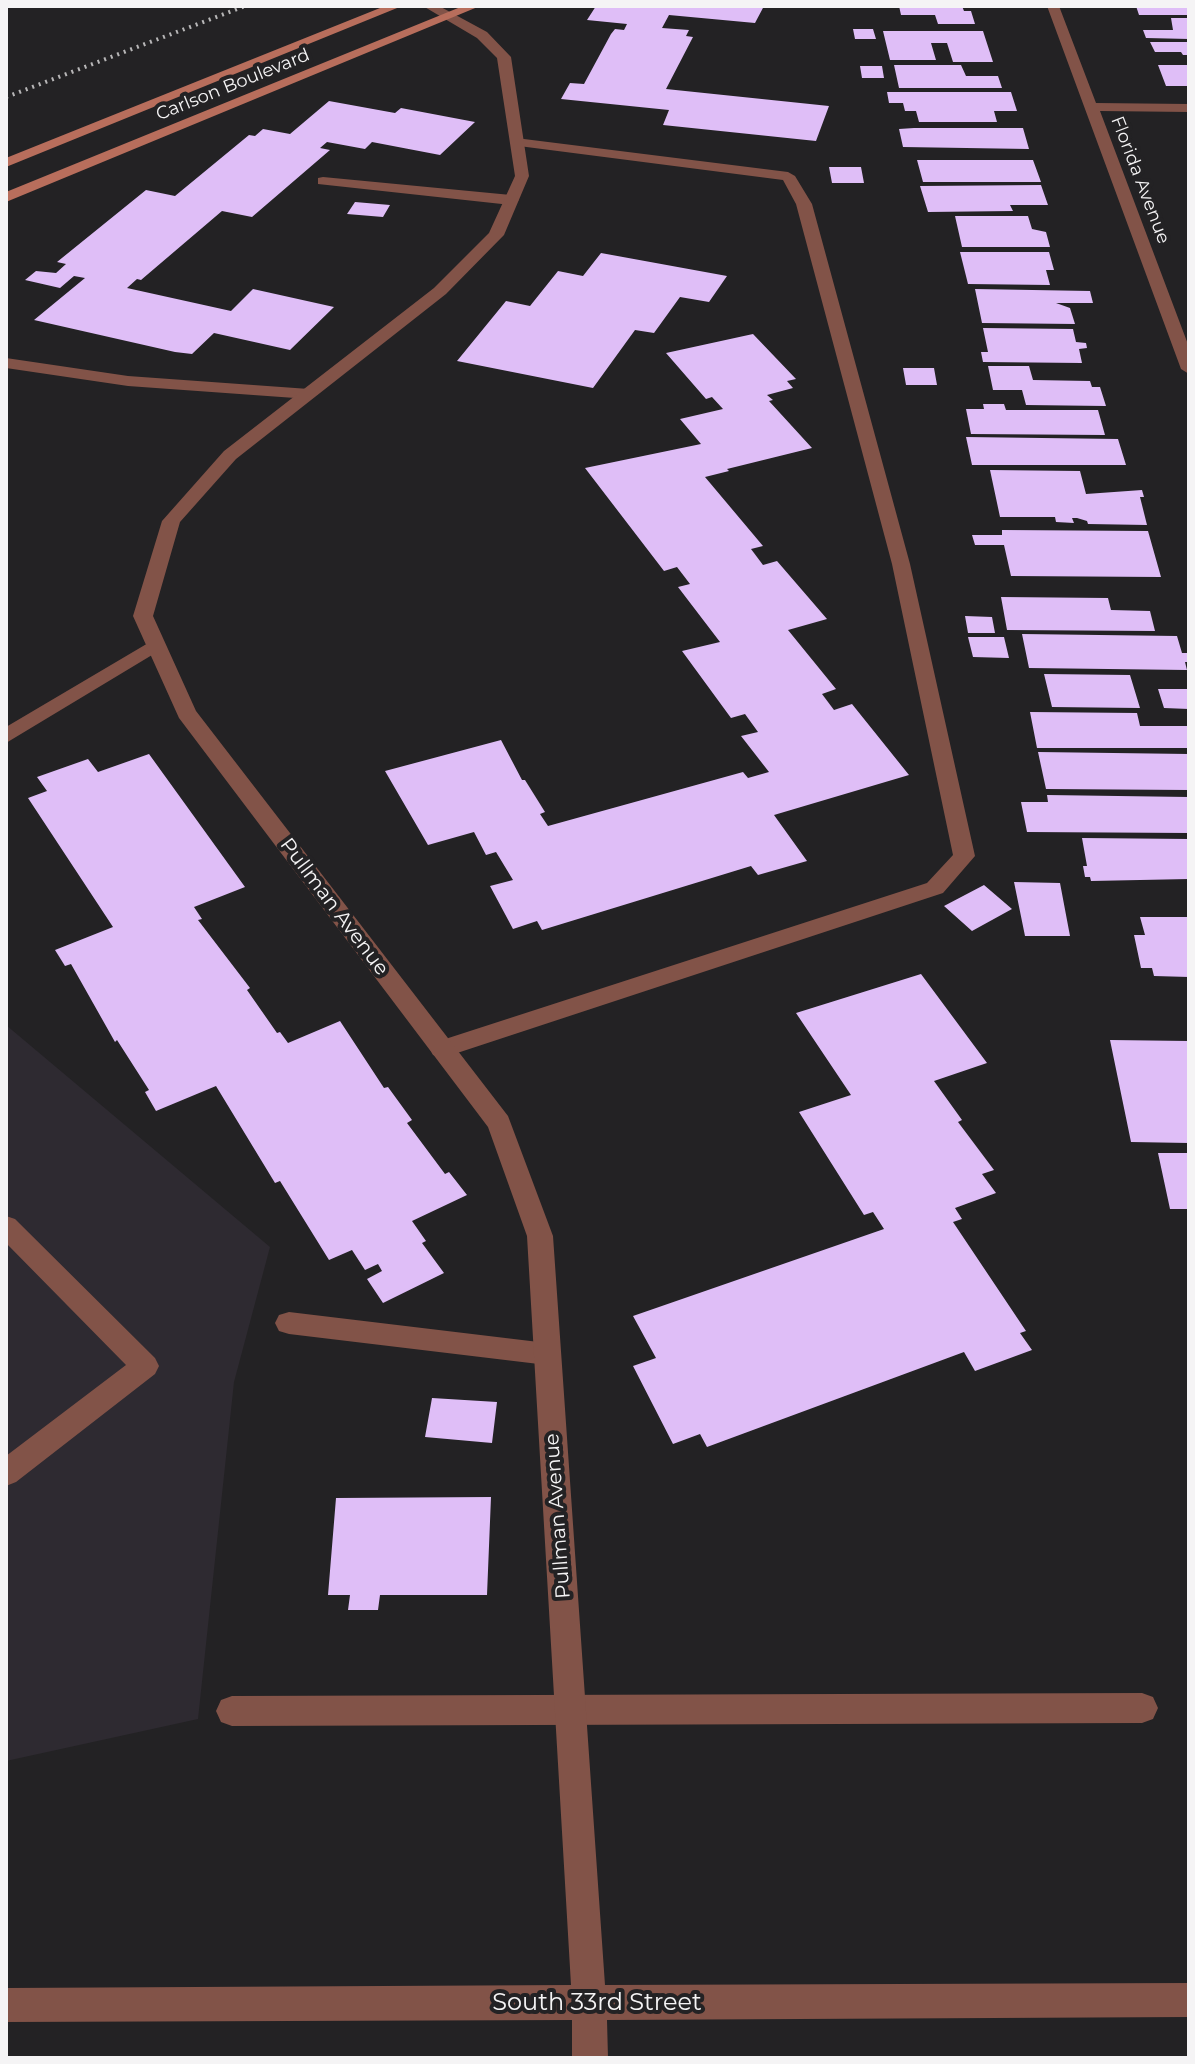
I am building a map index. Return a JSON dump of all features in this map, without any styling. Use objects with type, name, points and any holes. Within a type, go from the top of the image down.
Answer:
[{"type":"main road","name":"Carlson Boulevard","points":[[6,163],[396,6]]},
{"type":"main road","name":"Carlson Boulevard","points":[[6,197],[474,6]]},
{"type":"street","name":"Pullman Avenue","points":[[429,6],[482,35],[504,57],[522,176],[496,235],[440,291],[230,455],[171,521],[143,616],[186,713],[499,1123],[540,1236],[590,2058]]},
{"type":"street","name":"Florida Avenue","points":[[1053,6],[1189,369]]},
{"type":"street","points":[[1091,107],[1189,108]]},
{"type":"street","points":[[442,1049],[935,888],[964,856],[901,564],[804,204],[788,176],[516,142]]},
{"type":"street","points":[[323,181],[511,200]]},
{"type":"street","points":[[6,363],[128,381],[309,394]]},
{"type":"street","points":[[6,736],[155,645]]},
{"type":"street","points":[[6,1226],[145,1366],[6,1473]]},
{"type":"street","points":[[289,1323],[547,1354]]},
{"type":"street","points":[[232,1711],[1142,1708]]},
{"type":"street","name":"South 33rd Street","points":[[6,2005],[1189,2000]]},
{"type":"shaded area","points":[[6,1025],[270,1247],[234,1382],[198,1719],[6,1761]]},
{"type":"building","points":[[596,6],[764,6],[755,23],[669,15],[662,28],[689,30],[686,36],[693,37],[666,89],[829,106],[816,141],[663,125],[669,110],[561,99],[570,83],[584,84],[611,34],[615,29],[624,30],[627,24],[587,20]]},
{"type":"building","points":[[899,6],[962,6],[964,11],[971,11],[975,24],[938,24],[935,15],[901,15]]},
{"type":"building","points":[[1136,6],[1189,6],[1189,15],[1139,15]]},
{"type":"building","points":[[1171,18],[1189,18],[1189,39],[1146,38],[1143,30],[1173,30]]},
{"type":"building","points":[[853,29],[873,29],[876,39],[855,39]]},
{"type":"building","points":[[883,31],[983,31],[993,62],[953,62],[947,43],[931,43],[936,60],[890,60]]},
{"type":"building","points":[[1150,42],[1189,42],[1189,55],[1155,52]]},
{"type":"building","points":[[894,65],[961,65],[966,76],[998,76],[1002,88],[899,88]]},
{"type":"building","points":[[1158,65],[1189,65],[1189,86],[1166,86]]},
{"type":"building","points":[[860,66],[882,66],[884,78],[862,78]]},
{"type":"building","points":[[887,92],[1011,92],[1017,111],[994,111],[997,122],[919,122],[916,111],[905,111],[903,103],[889,103]]},
{"type":"building","points":[[329,101],[395,113],[401,108],[475,122],[440,155],[372,142],[365,149],[327,142],[320,148],[330,150],[252,217],[222,211],[141,280],[137,279],[127,288],[231,311],[253,289],[334,307],[290,350],[214,333],[192,354],[34,320],[85,278],[74,276],[60,288],[25,280],[36,271],[56,273],[66,264],[57,262],[146,190],[175,196],[249,135],[255,136],[263,129],[290,134]]},
{"type":"building","points":[[1023,128],[1029,149],[903,147],[899,129]]},
{"type":"building","points":[[917,160],[1033,160],[1041,182],[923,182]]},
{"type":"building","points":[[829,167],[861,167],[864,183],[832,183]]},
{"type":"building","points":[[1041,185],[1048,205],[1010,205],[1013,211],[928,212],[920,186]]},
{"type":"building","points":[[355,202],[390,205],[383,217],[347,214]]},
{"type":"building","points":[[955,216],[1028,216],[1032,229],[1046,232],[1050,247],[962,247]]},
{"type":"building","points":[[960,252],[1049,252],[1054,270],[1046,270],[1050,285],[968,284]]},
{"type":"building","points":[[601,253],[727,276],[709,302],[680,297],[654,333],[635,330],[593,388],[457,361],[506,301],[530,306],[558,271],[583,276]]},
{"type":"building","points":[[975,289],[1090,291],[1093,303],[1056,303],[1070,308],[1075,324],[982,323]]},
{"type":"building","points":[[983,328],[1073,329],[1076,342],[1086,343],[1087,348],[1079,349],[1082,363],[983,362],[981,352],[988,352]]},
{"type":"building","points":[[753,334],[796,379],[787,381],[793,388],[767,395],[812,448],[705,477],[763,546],[751,549],[763,565],[777,561],[827,619],[788,630],[836,689],[822,694],[834,710],[852,704],[909,775],[774,815],[807,861],[758,875],[751,866],[542,930],[537,921],[513,929],[490,886],[513,880],[496,852],[486,855],[474,832],[428,845],[385,771],[501,740],[522,780],[525,780],[545,812],[540,814],[548,826],[743,772],[748,778],[769,772],[741,736],[758,732],[745,714],[731,718],[682,651],[720,642],[678,587],[690,584],[677,567],[664,571],[585,468],[701,444],[680,419],[723,409],[712,397],[706,399],[666,353]]},
{"type":"building","points":[[988,366],[1029,366],[1033,380],[1090,381],[1092,387],[1100,387],[1106,406],[1026,405],[1022,390],[993,390]]},
{"type":"building","points":[[903,368],[934,368],[937,385],[906,385]]},
{"type":"building","points":[[983,404],[1004,404],[1006,410],[1098,410],[1105,435],[971,434],[966,409],[984,409]]},
{"type":"building","points":[[966,437],[1118,439],[1126,465],[972,465]]},
{"type":"building","points":[[990,470],[1080,471],[1086,494],[1142,490],[1144,497],[1140,497],[1147,525],[1088,524],[1077,518],[1072,518],[1074,523],[1056,522],[1055,517],[1000,517]]},
{"type":"building","points":[[1002,530],[1148,531],[1161,577],[1011,576],[1004,545],[975,545],[972,535],[1002,535]]},
{"type":"building","points":[[1001,597],[1108,598],[1111,610],[1150,611],[1155,631],[1007,630]]},
{"type":"building","points":[[965,616],[992,617],[995,633],[968,633]]},
{"type":"building","points":[[1022,634],[1177,636],[1182,653],[1189,653],[1189,662],[1185,662],[1187,670],[1029,668]]},
{"type":"building","points":[[968,637],[1004,637],[1009,658],[973,657]]},
{"type":"building","points":[[1044,674],[1130,675],[1140,708],[1052,707]]},
{"type":"building","points":[[1158,689],[1188,689],[1189,709],[1164,708]]},
{"type":"building","points":[[1030,712],[1137,713],[1140,726],[1187,726],[1189,748],[1037,748]]},
{"type":"building","points":[[1038,752],[1189,754],[1189,790],[1046,789]]},
{"type":"building","points":[[149,754],[245,887],[194,907],[202,919],[198,920],[250,988],[247,990],[277,1033],[280,1032],[288,1043],[340,1021],[384,1088],[388,1087],[412,1120],[407,1123],[445,1174],[449,1172],[467,1195],[412,1221],[426,1241],[422,1243],[444,1273],[383,1303],[367,1279],[382,1271],[378,1264],[365,1270],[352,1250],[329,1260],[280,1181],[275,1183],[216,1086],[156,1111],[145,1092],[149,1090],[117,1040],[115,1042],[71,964],[65,966],[55,950],[113,927],[28,798],[47,791],[37,777],[88,759],[98,772]]},
{"type":"building","points":[[1047,795],[1189,797],[1189,833],[1027,832],[1021,802],[1048,802]]},
{"type":"building","points":[[1082,838],[1189,839],[1189,879],[1091,881],[1090,877],[1085,877],[1083,866],[1087,866]]},
{"type":"building","points":[[1014,882],[1060,883],[1070,936],[1025,936]]},
{"type":"building","points":[[984,885],[1012,909],[972,931],[944,906]]},
{"type":"building","points":[[1140,917],[1189,917],[1189,977],[1154,976],[1152,968],[1141,968],[1134,935],[1145,935]]},
{"type":"building","points":[[921,974],[987,1063],[934,1081],[962,1120],[958,1122],[994,1170],[982,1174],[996,1193],[955,1208],[962,1219],[953,1222],[1026,1331],[1020,1333],[1032,1350],[975,1371],[964,1352],[707,1447],[700,1434],[673,1444],[633,1366],[656,1358],[633,1316],[884,1229],[873,1212],[864,1215],[799,1112],[851,1095],[796,1013]]},
{"type":"building","points":[[1110,1040],[1189,1041],[1189,1143],[1131,1142]]},
{"type":"building","points":[[1158,1153],[1189,1153],[1189,1209],[1170,1209]]},
{"type":"building","points":[[432,1398],[497,1402],[492,1443],[425,1437]]},
{"type":"building","points":[[491,1497],[487,1595],[380,1595],[378,1610],[348,1610],[350,1595],[328,1595],[336,1498]]},
{"type":"railway","points":[[6,97],[245,6]]}]
